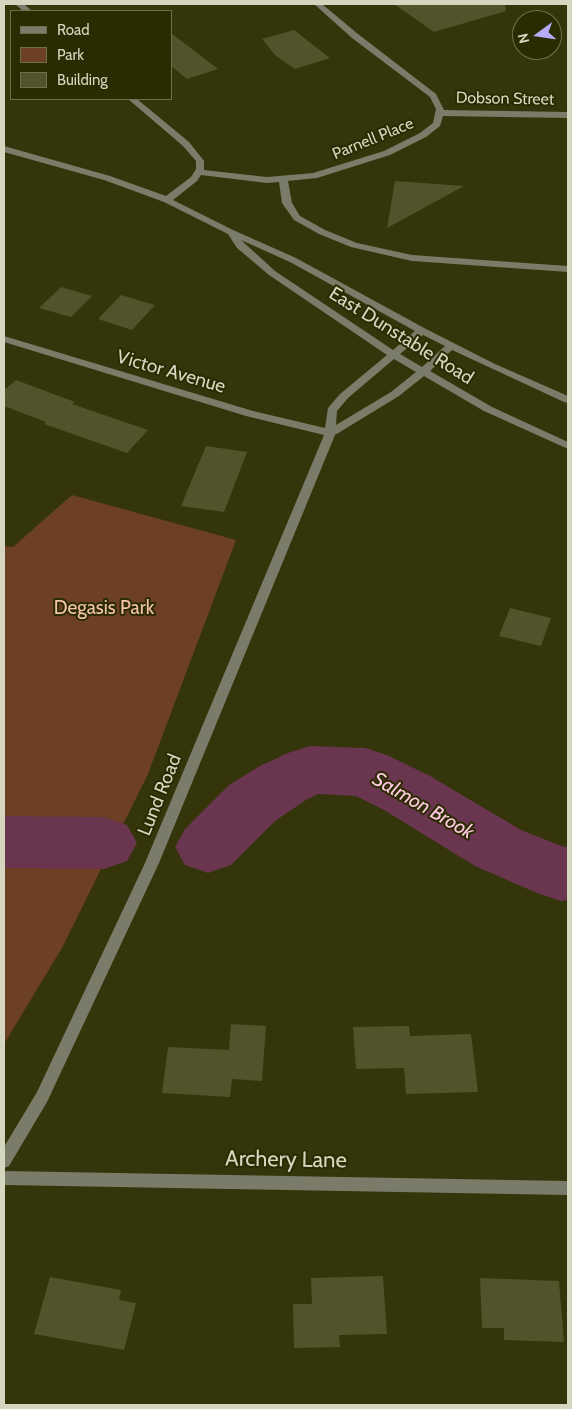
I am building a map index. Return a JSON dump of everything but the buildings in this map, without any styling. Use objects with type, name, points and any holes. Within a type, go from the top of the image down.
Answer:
[{"type":"street","points":[[318,4],[360,40],[429,92],[439,104],[440,113]]},
{"type":"street","points":[[133,100],[196,154],[200,165],[199,172],[191,182],[167,200]]},
{"type":"street","name":"Dobson Street","points":[[440,113],[568,115]]},
{"type":"street","name":"Parnell Place","points":[[199,172],[249,179],[284,180],[332,172],[394,150],[430,130],[439,120],[440,113]]},
{"type":"street","name":"East Dunstable Road","points":[[4,148],[107,178],[167,200],[230,232],[293,260],[422,331],[518,379],[568,400]]},
{"type":"street","points":[[284,180],[289,209],[297,218],[313,228],[342,241],[378,252],[440,261],[568,269]]},
{"type":"street","name":"East Dunstable Road","points":[[230,232],[240,246],[272,273],[392,354],[509,420],[568,446]]},
{"type":"street","name":"Lund Road","points":[[4,1161],[42,1097],[140,890],[330,433],[329,418],[337,403],[392,354],[422,331]]},
{"type":"street","name":"Victor Avenue","points":[[5,341],[250,414],[330,433]]},
{"type":"street","points":[[330,433],[395,394],[423,372],[452,345]]},
{"type":"street","name":"Archery Lane","points":[[4,1178],[568,1188]]},
{"type":"green space","name":"Degasis Park","points":[[72,495],[236,540],[148,774],[62,948],[4,1044],[4,546],[13,547]]},
{"type":"waterway","name":"Salmon Brook","points":[[208,847],[252,803],[283,783],[310,770],[365,772],[407,793],[498,848],[561,874],[568,873]]},
{"type":"waterway","name":"Salmon Brook","points":[[4,842],[104,843]]}]
